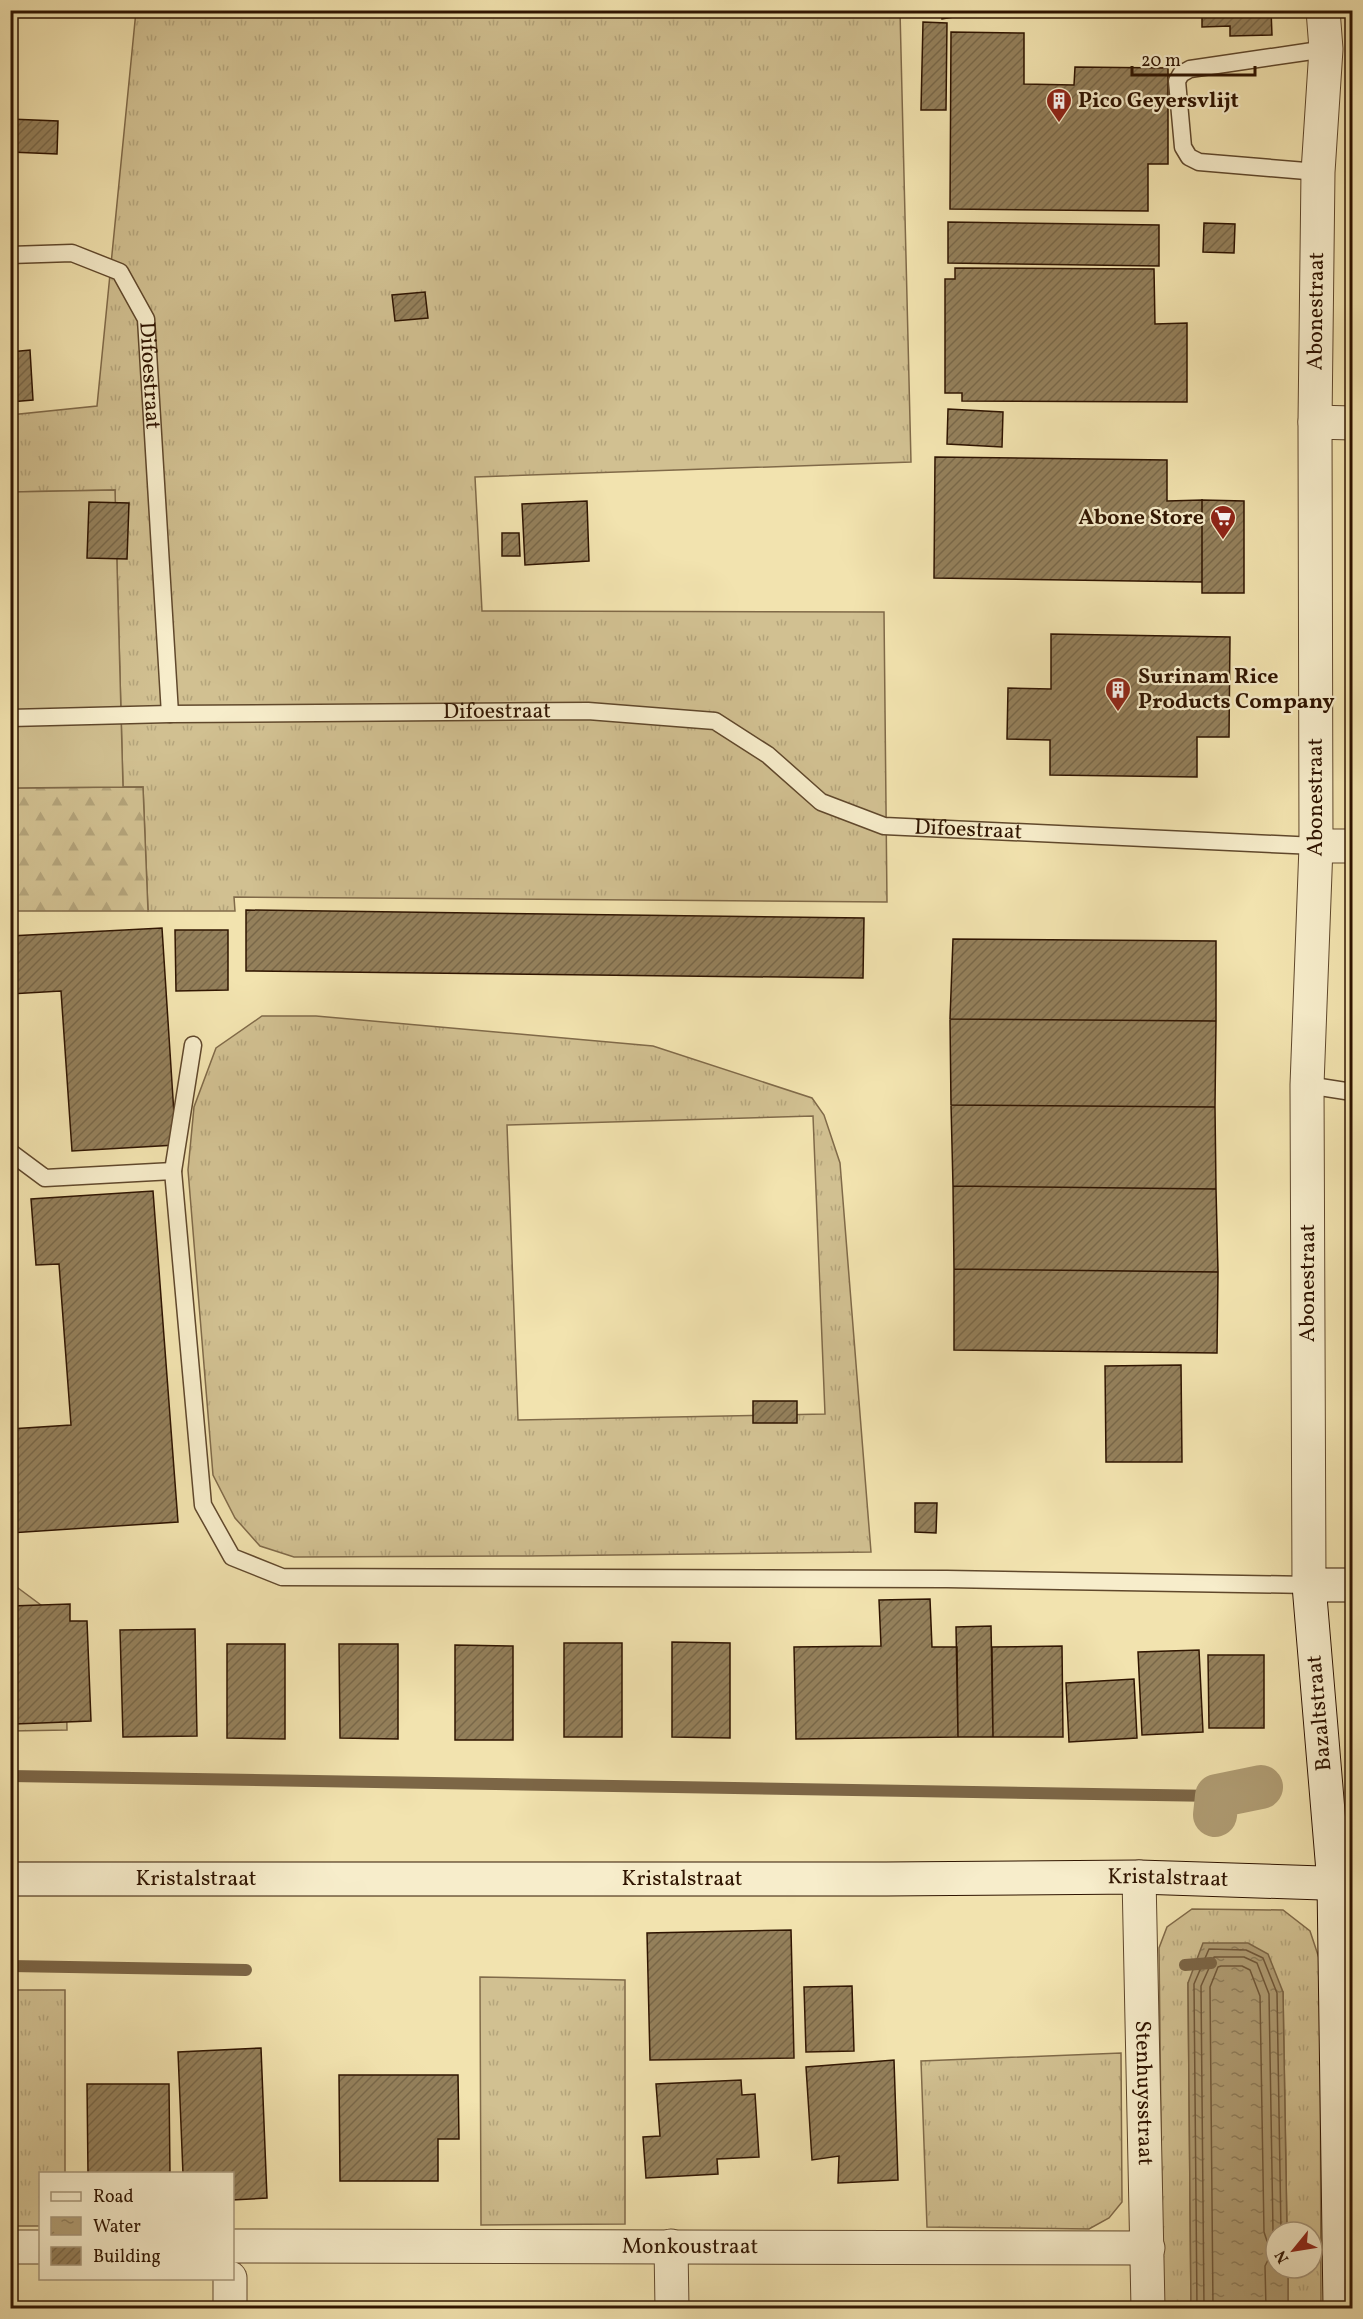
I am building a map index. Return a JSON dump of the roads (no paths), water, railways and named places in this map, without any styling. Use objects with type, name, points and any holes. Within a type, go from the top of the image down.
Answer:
[{"type":"street","name":"Abonestraat","points":[[1309,1585],[1307,1085],[1316,846],[1315,422],[1318,172],[1339,49],[1323,10]]},
{"type":"street","points":[[1315,422],[1353,423]]},
{"type":"street","name":"Difoestraat","points":[[1316,846],[1353,846]]},
{"type":"street","points":[[1309,1585],[1353,1585]]},
{"type":"street","name":"Bazaltstraat","points":[[1309,1585],[1344,1883],[1340,2308]]},
{"type":"street","name":"Kristalstraat","points":[[10,1879],[1139,1877],[1344,1883]]},
{"type":"street","name":"Stenhuysstraat","points":[[1139,1877],[1148,2308]]},
{"type":"street","name":"Monkoustraat","points":[[234,2246],[1148,2248]]},
{"type":"street","points":[[671,2246],[672,2308]]},
{"type":"street","points":[[10,2247],[39,2247]]},
{"type":"street","points":[[230,2280],[230,2308]]},
{"type":"lane","points":[[1318,172],[1199,162],[1189,157],[1183,147],[1177,81],[1181,74],[1190,69],[1339,49]]},
{"type":"lane","name":"Difoestraat","points":[[10,255],[72,254],[120,272],[146,319],[170,714],[588,711],[715,721],[768,755],[821,802],[884,826],[1316,846]]},
{"type":"lane","points":[[10,718],[170,714]]},
{"type":"lane","points":[[193,1045],[173,1171],[203,1505],[232,1557],[282,1577],[947,1579],[1309,1585]]},
{"type":"lane","points":[[1307,1085],[1353,1092]]},
{"type":"lane","points":[[10,1152],[45,1178],[173,1171]]},
{"type":"water","points":[[1203,1943],[1248,1943],[1268,1954],[1283,1992],[1287,2220],[1264,2220],[1264,2280],[1288,2280],[1288,2308],[1191,2308],[1188,1983]]},
{"type":"waterway","points":[[10,1776],[1217,1796]]},
{"type":"waterway","points":[[1215,1815],[1217,1796],[1261,1787]]},
{"type":"waterway","points":[[1185,1965],[1211,1963]]},
{"type":"waterway","points":[[10,1966],[246,1970]]},
{"type":"place","name":"Pico Geyersvlijt","points":[[1059,124]]},
{"type":"place","name":"Abone Store","points":[[1223,541]]},
{"type":"place","name":"Surinam Rice Products Company","points":[[1118,713]]}]
